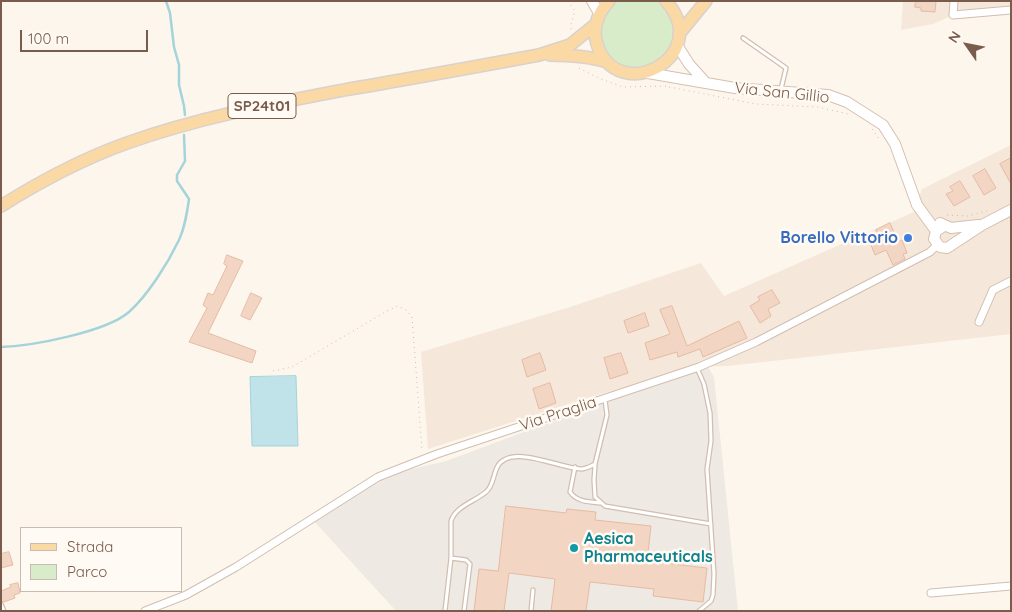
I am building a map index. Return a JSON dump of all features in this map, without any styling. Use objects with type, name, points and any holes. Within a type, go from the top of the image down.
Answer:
[{"type":"main road","name":"SP24t01","points":[[1,206],[32,187],[98,154],[191,122],[306,97],[538,55],[570,45],[598,19],[608,1]]},
{"type":"main road","points":[[666,1],[673,9],[678,21],[678,39]]},
{"type":"main road","points":[[648,73],[660,67],[671,58],[678,39],[706,1]]},
{"type":"main road","points":[[598,19],[595,39],[599,50],[607,62]]},
{"type":"main road","name":"SP24t01","points":[[538,55],[576,55],[595,58],[625,72],[633,74],[648,73]]},
{"type":"street","points":[[592,1],[598,19]]},
{"type":"street","points":[[954,1],[953,15],[1011,10]]},
{"type":"street","points":[[678,39],[689,64],[706,83]]},
{"type":"street","name":"Via San Gillio","points":[[648,73],[735,88],[828,96],[848,102],[883,125],[895,144],[916,205],[944,228]]},
{"type":"street","points":[[982,225],[944,228],[934,239],[937,244],[947,248],[982,225],[1011,210]]},
{"type":"street","points":[[944,228],[955,233],[955,242]]},
{"type":"street","name":"Via Praglia","points":[[145,611],[186,595],[236,567],[378,477],[604,398],[697,368],[756,342],[930,252],[937,244]]},
{"type":"street","points":[[979,322],[993,290],[1011,281]]},
{"type":"street","points":[[931,593],[1011,586]]},
{"type":"lane","points":[[743,38],[786,68],[780,92]]},
{"type":"lane","points":[[697,368],[704,384],[710,413],[711,441],[707,469],[713,595],[712,601],[699,611]]},
{"type":"lane","points":[[604,398],[607,415],[595,464],[595,497],[605,506],[711,524]]},
{"type":"lane","points":[[446,611],[451,558],[451,521],[453,515],[457,510],[490,489],[496,469],[503,460],[511,457],[524,458],[580,469],[595,464]]},
{"type":"lane","points":[[575,467],[570,492],[574,497],[583,501],[602,503]]},
{"type":"lane","points":[[451,558],[466,560],[470,564],[464,611]]},
{"type":"lane","points":[[531,611],[533,590]]},
{"type":"lane","points":[[1,604],[4,611]]},
{"type":"path","points":[[568,1],[575,11],[571,24],[572,38]]},
{"type":"path","points":[[577,65],[580,69],[598,78],[623,87],[667,86],[756,104],[818,107],[848,114]]},
{"type":"path","points":[[872,129],[882,142]]},
{"type":"path","points":[[943,215],[968,216],[996,207]]},
{"type":"path","points":[[273,371],[292,367],[387,311],[398,306],[406,310],[412,317],[423,460]]},
{"type":"shaded area","points":[[903,1],[1011,1],[1011,10],[953,15],[933,24],[901,30]]},
{"type":"shaded area","points":[[1011,145],[1011,334],[728,366],[699,367],[597,395],[428,449],[421,352],[567,308],[701,263],[724,296],[914,212],[922,189]]},
{"type":"shaded area","points":[[699,367],[708,367],[714,377],[738,611],[396,611],[312,519],[378,477],[446,461]]},
{"type":"green space","points":[[613,1],[659,1],[666,7],[672,19],[674,31],[670,47],[661,58],[649,65],[636,68],[623,67],[612,61],[604,51],[600,36],[600,20]]},
{"type":"water","points":[[296,376],[298,446],[252,446],[250,377]]},
{"type":"building","points":[[916,1],[936,1],[935,12],[921,11],[921,8],[915,7]]},
{"type":"building","points":[[1011,158],[1011,184],[1000,164]]},
{"type":"building","points":[[985,169],[996,188],[984,195],[973,176]]},
{"type":"building","points":[[960,181],[970,197],[954,206],[946,194],[953,191],[950,187]]},
{"type":"building","points":[[890,223],[898,242],[902,240],[907,253],[903,254],[905,259],[893,265],[886,250],[875,255],[871,245],[881,241],[876,230]]},
{"type":"building","points":[[227,255],[243,261],[208,333],[256,351],[252,363],[189,342],[207,308],[203,305],[208,293],[213,295],[227,266],[224,264]]},
{"type":"building","points":[[772,290],[780,303],[768,309],[771,316],[760,323],[750,306],[760,300],[758,297]]},
{"type":"building","points":[[251,293],[262,298],[250,320],[241,316]]},
{"type":"building","points":[[672,306],[687,346],[739,321],[747,338],[703,357],[700,349],[678,357],[677,352],[650,360],[645,343],[670,334],[660,310]]},
{"type":"building","points":[[645,313],[649,326],[628,333],[624,321]]},
{"type":"building","points":[[540,353],[546,370],[527,377],[522,360]]},
{"type":"building","points":[[621,353],[628,373],[610,379],[604,358]]},
{"type":"building","points":[[550,383],[556,403],[539,409],[533,389]]},
{"type":"building","name":"Aesica Pharmaceuticals","points":[[506,506],[566,513],[567,509],[596,512],[595,520],[651,526],[647,561],[707,568],[703,602],[653,596],[654,589],[590,582],[586,611],[551,611],[555,579],[509,573],[504,611],[474,611],[479,569],[498,571]]},
{"type":"building","points":[[9,552],[13,565],[1,568],[1,554]]},
{"type":"building","points":[[18,583],[20,593],[14,595],[15,598],[4,602],[1,601],[1,591],[11,587],[10,585]]},
{"type":"waterway","points":[[166,1],[170,13],[174,47],[179,65],[179,85],[185,115]]},
{"type":"waterway","points":[[1,347],[49,341],[87,332],[118,319],[129,312],[143,297],[169,259],[179,240],[187,215],[189,199],[177,181],[177,175],[185,161],[184,135]]},
{"type":"place","name":"Borello Vittorio","points":[[908,238]]},
{"type":"place","name":"Aesica Pharmaceuticals","points":[[574,548]]}]
